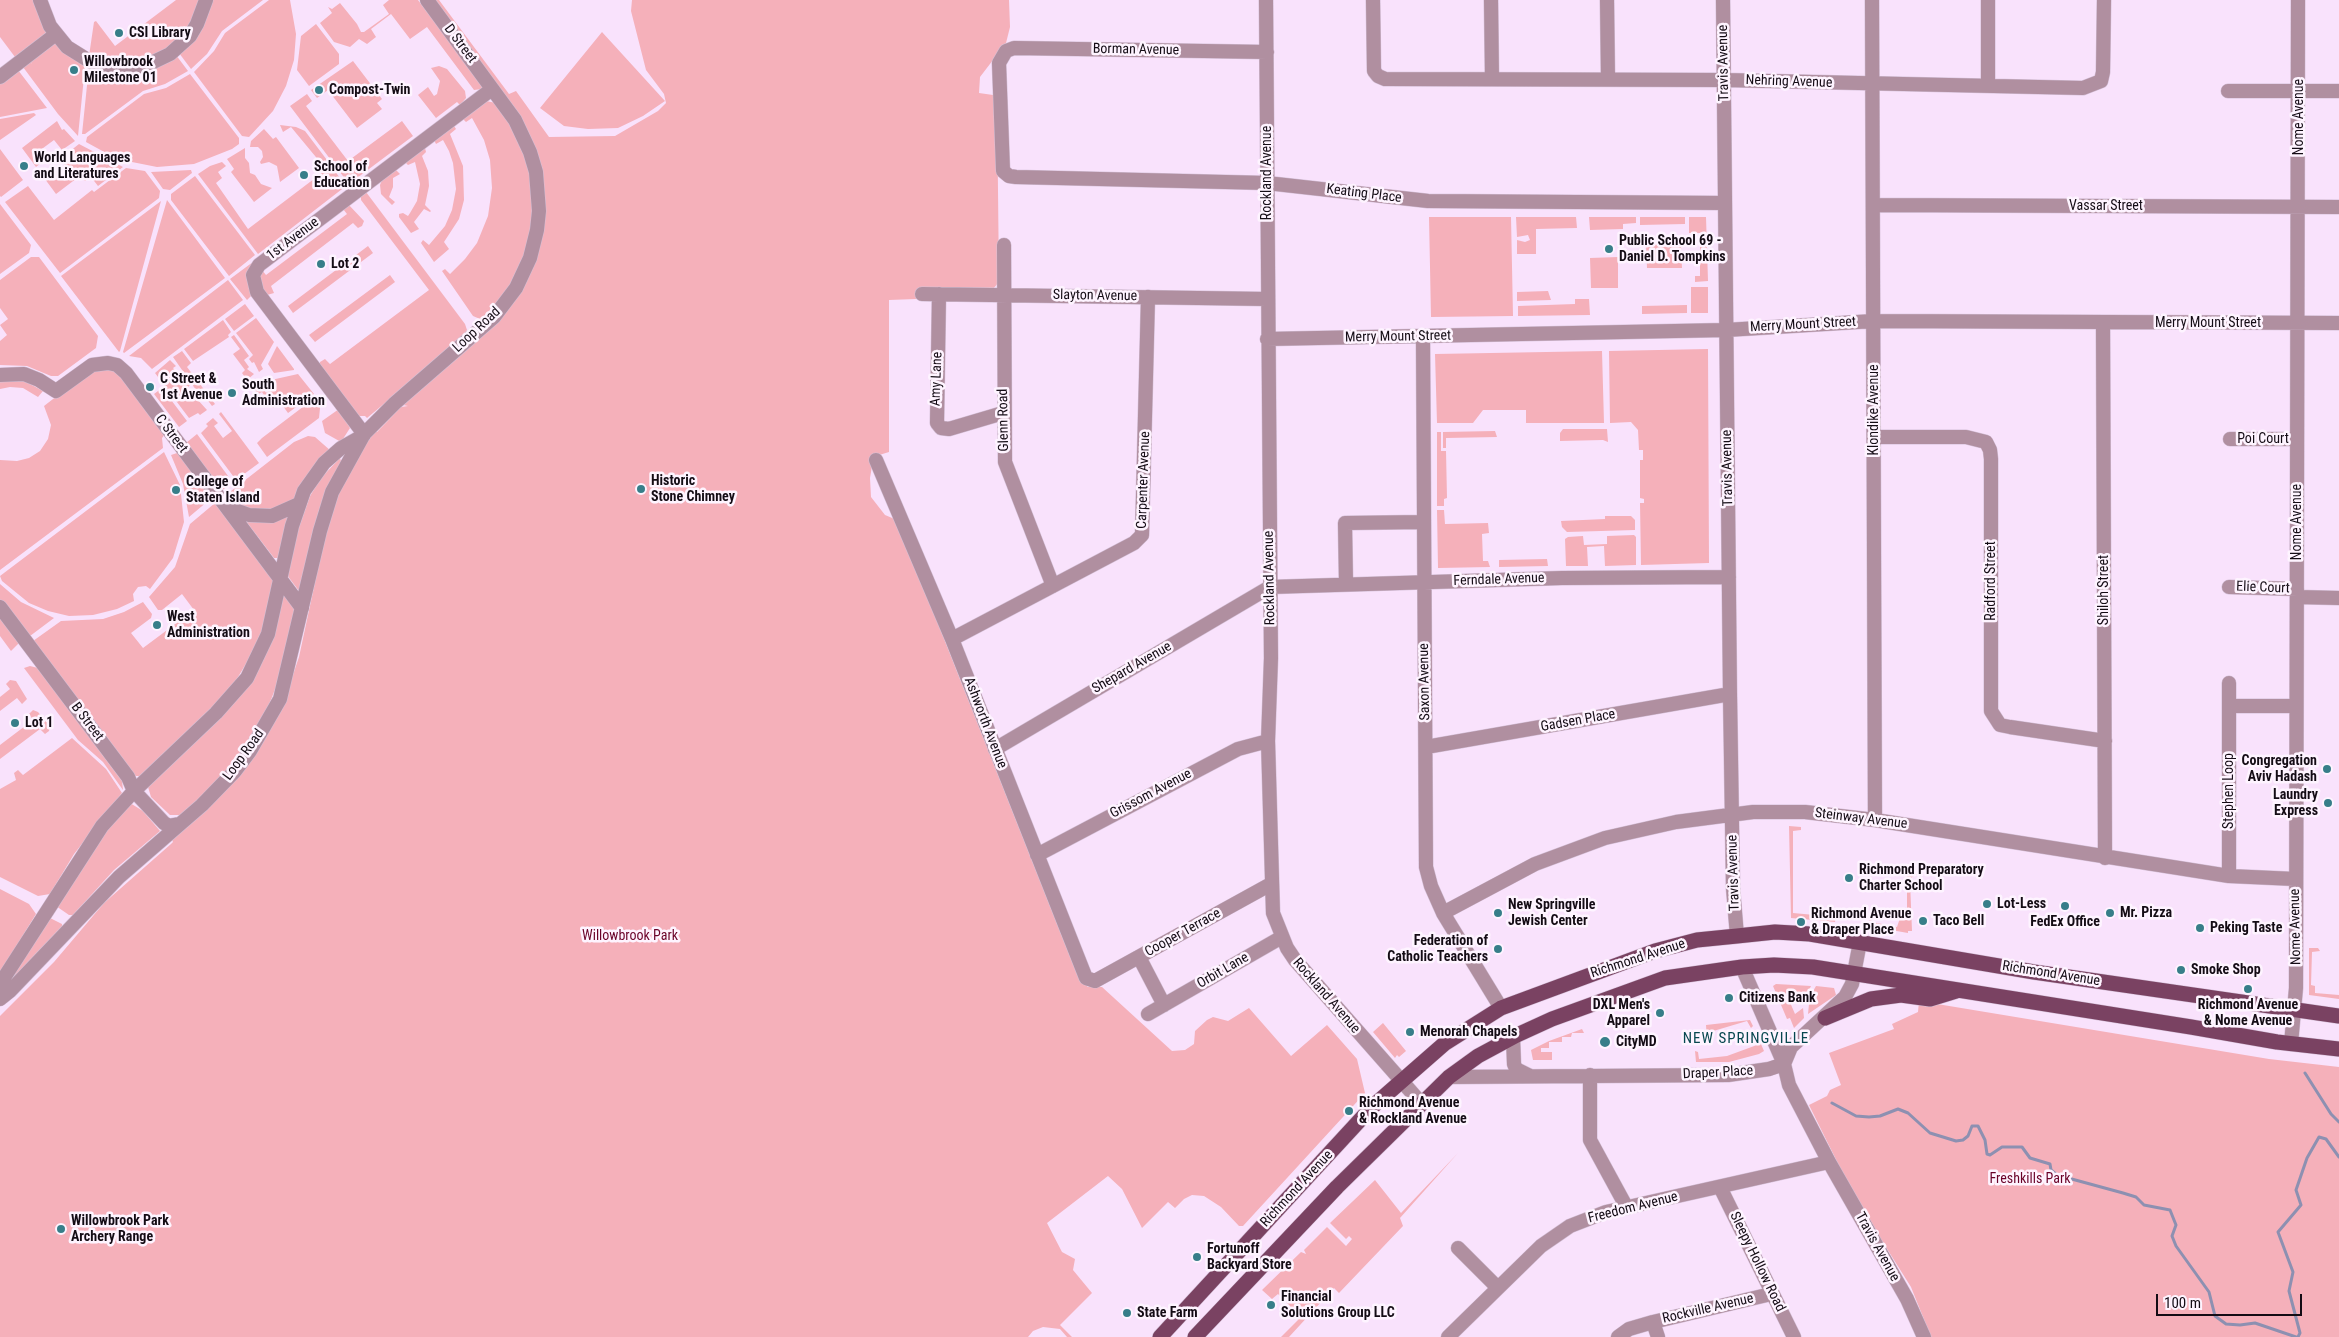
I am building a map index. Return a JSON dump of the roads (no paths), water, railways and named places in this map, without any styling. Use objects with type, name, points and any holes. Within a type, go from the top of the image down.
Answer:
[{"type":"main road","name":"Richmond Avenue","points":[[1160,1337],[1372,1107],[1444,1044],[1501,1008],[1655,951],[1697,940],[1775,932],[1810,934],[2034,972],[2339,1016]]},
{"type":"main road","name":"Richmond Avenue","points":[[1196,1337],[1337,1186],[1449,1077],[1478,1056],[1552,1019],[1665,978],[1742,967],[1774,965],[1813,967],[2292,1044],[2339,1049]]},
{"type":"main road","points":[[1825,1018],[1877,998],[1901,995],[1930,999],[1960,990]]},
{"type":"street","points":[[40,0],[44,14],[56,34],[67,47],[90,62],[117,68],[145,66],[158,61],[180,46],[197,24],[206,0]]},
{"type":"street","name":"D Street","points":[[427,0],[492,89]]},
{"type":"street","name":"Rockland Avenue","points":[[1266,0],[1270,587],[1268,741],[1273,913],[1282,936],[1295,960],[1305,973],[1421,1103]]},
{"type":"street","name":"Nehring Avenue","points":[[1373,0],[1374,71],[1378,76],[1385,78],[1724,80],[2083,88],[2101,81],[2104,72],[2104,0]]},
{"type":"street","points":[[1491,0],[1492,78]]},
{"type":"street","points":[[1607,0],[1608,79]]},
{"type":"street","name":"Travis Avenue","points":[[1723,0],[1730,694],[1737,936]]},
{"type":"street","name":"Klondike Avenue","points":[[1872,0],[1875,820]]},
{"type":"street","points":[[1988,0],[1988,85]]},
{"type":"street","name":"Nome Avenue","points":[[2292,1044],[2296,1010],[2296,439],[2300,91],[2298,0]]},
{"type":"street","points":[[0,76],[56,34]]},
{"type":"street","name":"Borman Avenue","points":[[1004,173],[999,64],[1006,51],[1014,48],[1267,52]]},
{"type":"street","name":"1st Avenue","points":[[364,434],[257,292],[253,275],[259,265],[492,89]]},
{"type":"street","name":"Loop Road","points":[[0,984],[102,826],[134,791],[216,713],[247,678],[268,634],[292,526],[299,504],[314,476],[324,463],[341,448],[364,434],[395,403],[494,317],[516,288],[530,258],[538,230],[536,172],[524,136],[492,89]]},
{"type":"street","points":[[2228,91],[2339,91]]},
{"type":"street","name":"Keating Place","points":[[1004,173],[1016,177],[1267,182],[1428,201],[1724,203]]},
{"type":"street","name":"Vassar Street","points":[[1873,205],[2339,207]]},
{"type":"street","name":"Glenn Road","points":[[1004,245],[1003,413],[1005,462],[1053,586]]},
{"type":"street","name":"Slayton Avenue","points":[[922,294],[1267,299]]},
{"type":"street","name":"Amy Lane","points":[[939,294],[937,423],[941,428],[949,429],[1003,413]]},
{"type":"street","name":"Carpenter Avenue","points":[[952,639],[1140,539],[1143,531],[1148,297]]},
{"type":"street","name":"Merry Mount Street","points":[[1267,339],[1726,330],[1874,321],[2339,323]]},
{"type":"street","name":"Shiloh Street","points":[[2103,322],[2105,858]]},
{"type":"street","name":"Saxon Avenue","points":[[1422,336],[1426,867],[1431,886],[1443,913],[1501,1008]]},
{"type":"street","name":"C Street","points":[[0,375],[24,374],[56,390],[92,365],[108,362],[117,365],[126,373],[302,608]]},
{"type":"street","name":"Loop Road","points":[[0,999],[10,991],[120,876],[202,806],[235,771],[261,734],[280,699],[320,531],[332,492],[364,434]]},
{"type":"street","name":"Radford Street","points":[[1874,437],[1966,438],[1986,442],[1990,450],[1991,459],[1991,711],[2000,725],[2105,741]]},
{"type":"street","name":"Poi Court","points":[[2230,439],[2296,439]]},
{"type":"street","name":"Ashworth Avenue","points":[[876,460],[952,639],[1086,978],[1094,981]]},
{"type":"street","points":[[226,506],[248,515],[260,516],[281,513],[299,504]]},
{"type":"street","points":[[1346,584],[1345,523],[1424,522]]},
{"type":"street","name":"Ferndale Avenue","points":[[1270,587],[1630,576],[1729,576]]},
{"type":"street","name":"Shepard Avenue","points":[[995,748],[1270,587]]},
{"type":"street","name":"Elie Court","points":[[2229,587],[2339,598]]},
{"type":"street","name":"B Street","points":[[0,607],[128,776],[134,791],[164,823],[169,826],[180,824]]},
{"type":"street","name":"Stephen Loop","points":[[2229,683],[2229,876]]},
{"type":"street","name":"Gadsen Place","points":[[1426,747],[1730,694]]},
{"type":"street","points":[[2229,706],[2296,706]]},
{"type":"street","name":"Grissom Avenue","points":[[1037,855],[1238,749],[1268,741]]},
{"type":"street","name":"Steinway Avenue","points":[[1443,913],[1508,876],[1568,851],[1640,829],[1732,813],[1805,812],[1875,820],[2105,858],[2229,876],[2295,879]]},
{"type":"street","name":"Cooper Terrace","points":[[1094,981],[1271,884]]},
{"type":"street","name":"Orbit Lane","points":[[1148,1014],[1282,936]]},
{"type":"street","points":[[1784,1064],[1791,1048],[1825,1018],[1845,997],[1855,974],[1860,942]]},
{"type":"street","points":[[1139,957],[1164,1005]]},
{"type":"street","name":"Travis Avenue","points":[[1742,967],[1784,1064],[1789,1085],[1829,1162],[1907,1300],[1924,1337]]},
{"type":"street","points":[[1513,1037],[1514,1064],[1516,1069],[1530,1076]]},
{"type":"street","name":"Draper Place","points":[[1449,1077],[1728,1075],[1770,1069],[1784,1064]]},
{"type":"street","points":[[1590,1075],[1590,1140],[1627,1208]]},
{"type":"street","name":"Freedom Avenue","points":[[1448,1337],[1541,1246],[1562,1230],[1587,1218],[1829,1162]]},
{"type":"street","name":"Sleepy Hollow Road","points":[[1720,1187],[1771,1294],[1794,1337]]},
{"type":"street","points":[[1458,1248],[1498,1288]]},
{"type":"street","name":"Rockville Avenue","points":[[1618,1337],[1629,1329],[1652,1322],[1771,1294]]},
{"type":"street","points":[[1652,1322],[1658,1337]]},
{"type":"waterway","points":[[2305,1073],[2331,1114],[2339,1122]]},
{"type":"waterway","points":[[1832,1103],[1856,1116],[1880,1116],[1898,1109],[1908,1113],[1930,1133],[1956,1141],[1963,1140],[1968,1136],[1972,1126],[1978,1126],[1985,1140],[1987,1154],[1990,1155],[2002,1147],[2022,1147],[2030,1158],[2050,1164],[2051,1170],[2057,1175],[2136,1197],[2144,1205],[2170,1210],[2176,1225],[2172,1236],[2176,1246],[2209,1292],[2215,1316],[2226,1324],[2255,1323],[2296,1337]]},
{"type":"waterway","points":[[2298,1337],[2300,1333],[2289,1291],[2293,1272],[2278,1232],[2301,1205],[2296,1190],[2307,1158],[2319,1137],[2326,1139],[2339,1157]]},
{"type":"place","name":"CSI Library","points":[[119,33]]},
{"type":"place","name":"Willowbrook Milestone 01","points":[[74,70]]},
{"type":"place","name":"Compost-Twin","points":[[319,90]]},
{"type":"place","name":"World Languages and Literatures","points":[[24,166]]},
{"type":"place","name":"School of Education","points":[[304,175]]},
{"type":"place","name":"Public School 69 - Daniel D. Tompkins","points":[[1609,249]]},
{"type":"place","name":"Lot 2","points":[[321,264]]},
{"type":"place","name":"C Street & 1st Avenue","points":[[150,387]]},
{"type":"place","name":"South Administration","points":[[232,393]]},
{"type":"place","name":"Historic Stone Chimney","points":[[641,489]]},
{"type":"place","name":"College of Staten Island","points":[[176,490]]},
{"type":"place","name":"West Administration","points":[[157,625]]},
{"type":"place","name":"Lot 1","points":[[15,723]]},
{"type":"place","name":"Congregation Aviv Hadash","points":[[2327,769]]},
{"type":"place","name":"Laundry Express","points":[[2328,803]]},
{"type":"place","name":"Richmond Preparatory Charter School","points":[[1849,878]]},
{"type":"place","name":"Lot-Less","points":[[1987,904]]},
{"type":"place","name":"FedEx Office","points":[[2065,906]]},
{"type":"place","name":"New Springville Jewish Center","points":[[1498,913]]},
{"type":"place","name":"Mr. Pizza","points":[[2110,913]]},
{"type":"place","name":"Taco Bell","points":[[1923,921]]},
{"type":"place","name":"Richmond Avenue & Draper Place","points":[[1801,922]]},
{"type":"place","name":"Peking Taste","points":[[2200,928]]},
{"type":"place","name":"Federation of Catholic Teachers","points":[[1498,949]]},
{"type":"place","name":"Smoke Shop","points":[[2181,970]]},
{"type":"place","name":"Richmond Avenue & Nome Avenue","points":[[2248,989]]},
{"type":"place","name":"Citizens Bank","points":[[1729,998]]},
{"type":"place","name":"DXL Men's Apparel","points":[[1660,1013]]},
{"type":"place","name":"Menorah Chapels","points":[[1410,1032]]},
{"type":"place","name":"CityMD","points":[[1605,1042]]},
{"type":"place","name":"Richmond Avenue & Rockland Avenue","points":[[1349,1111]]},
{"type":"place","name":"Willowbrook Park Archery Range","points":[[61,1229]]},
{"type":"place","name":"Fortunoff Backyard Store","points":[[1197,1257]]},
{"type":"place","name":"Financial Solutions Group LLC","points":[[1271,1305]]},
{"type":"place","name":"State Farm","points":[[1127,1313]]},
{"type":"district","name":"NEW SPRINGVILLE","points":[[1746,1039]]},
{"type":"park label","name":"Willowbrook Park","points":[[630,936]]},
{"type":"park label","name":"Freshkills Park","points":[[2030,1179]]}]
